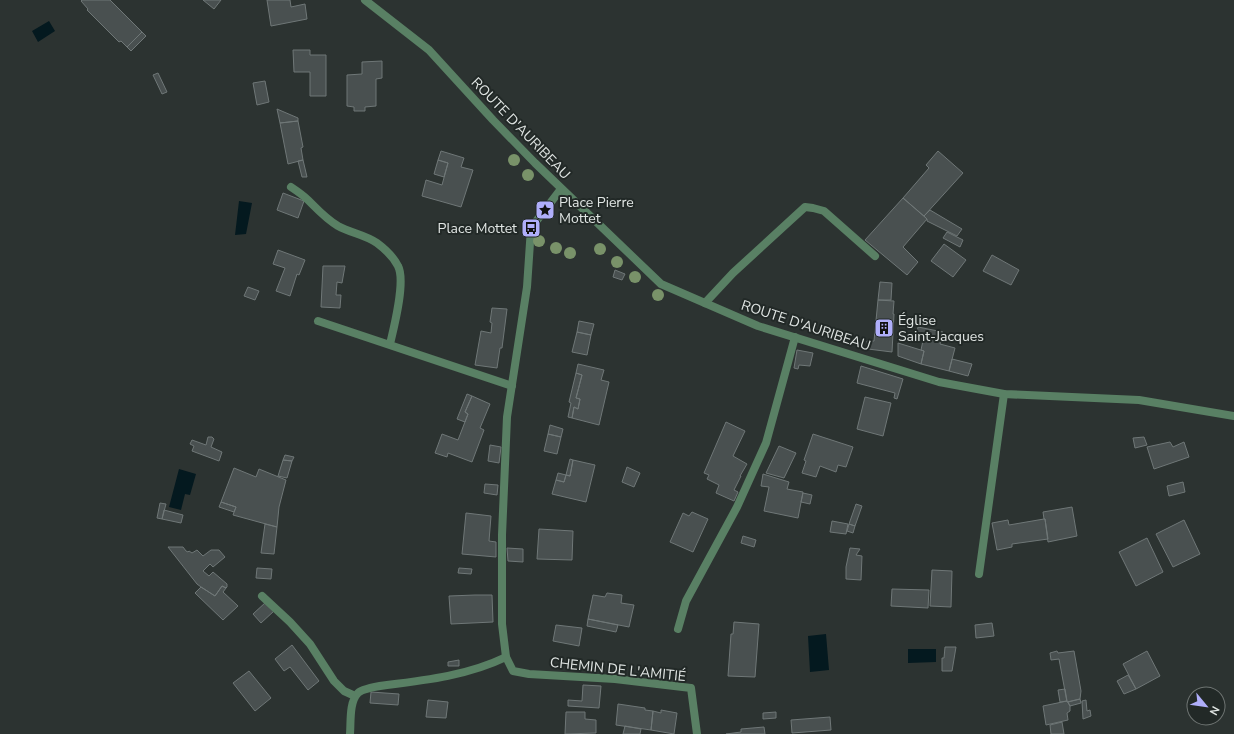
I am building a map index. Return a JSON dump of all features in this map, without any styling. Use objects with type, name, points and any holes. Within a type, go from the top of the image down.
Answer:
[{"type":"street","name":"ROUTE D'AURIBEAU","points":[[364,0],[429,50],[506,133],[562,190],[662,284],[758,326],[939,382],[1004,394],[1138,400],[1234,416]]},
{"type":"street","points":[[291,187],[308,200],[320,214],[337,226],[377,243],[399,266],[400,296],[390,344]]},
{"type":"street","points":[[350,734],[352,707],[355,696],[360,691],[378,686],[428,680],[464,672],[488,666],[506,657],[502,624],[502,535],[507,417],[527,287],[531,228],[562,190]]},
{"type":"street","points":[[705,303],[733,272],[805,207],[824,211],[876,256]]},
{"type":"street","points":[[318,321],[512,386]]},
{"type":"street","points":[[678,629],[686,601],[737,507],[766,442],[795,337]]},
{"type":"street","points":[[979,574],[1004,394]]},
{"type":"street","points":[[262,596],[290,622],[310,644],[334,681],[344,691],[355,696]]},
{"type":"street","name":"CHEMIN DE L'AMITIÉ","points":[[506,657],[513,671],[529,674],[614,679],[691,688],[697,734]]},
{"type":"water","points":[[49,21],[55,31],[38,42],[32,31]]},
{"type":"water","points":[[239,201],[252,203],[246,234],[235,235]]},
{"type":"water","points":[[179,469],[196,474],[190,495],[185,494],[181,510],[169,507]]},
{"type":"water","points":[[826,634],[829,670],[810,672],[808,636]]},
{"type":"water","points":[[908,649],[936,649],[936,662],[908,663]]},
{"type":"building","points":[[110,0],[142,32],[127,47],[121,41],[119,42],[87,10],[88,9],[81,1]]},
{"type":"building","points":[[203,0],[221,0],[214,9]]},
{"type":"building","points":[[267,0],[290,0],[291,7],[305,4],[307,19],[271,26]]},
{"type":"building","points":[[142,32],[146,36],[131,51],[127,47]]},
{"type":"building","points":[[293,50],[310,50],[310,55],[326,55],[326,96],[310,96],[310,72],[294,72]]},
{"type":"building","points":[[382,61],[382,78],[376,79],[376,106],[365,107],[365,111],[354,111],[354,107],[347,106],[347,75],[362,74],[362,62]]},
{"type":"building","points":[[158,73],[167,92],[162,94],[153,75]]},
{"type":"building","points":[[265,81],[269,102],[257,105],[253,83]]},
{"type":"building","points":[[277,109],[298,118],[298,121],[280,123]]},
{"type":"building","points":[[298,121],[303,147],[301,148],[303,160],[288,164],[280,123]]},
{"type":"building","points":[[441,151],[464,158],[461,167],[473,170],[461,207],[422,196],[426,180],[442,185],[448,163],[438,160]]},
{"type":"building","points":[[938,151],[963,173],[924,216],[903,198],[929,168],[926,165]]},
{"type":"building","points":[[303,160],[307,177],[302,177],[298,161]]},
{"type":"building","points":[[438,160],[448,163],[444,177],[434,174]]},
{"type":"building","points":[[283,193],[304,201],[298,218],[277,210]]},
{"type":"building","points":[[903,198],[927,219],[903,247],[918,262],[907,275],[865,240]]},
{"type":"building","points":[[930,210],[962,229],[957,236],[927,221],[924,216]]},
{"type":"building","points":[[947,232],[963,240],[960,247],[943,238]]},
{"type":"building","points":[[944,244],[966,260],[953,277],[931,261]]},
{"type":"building","points":[[278,250],[305,260],[299,275],[297,274],[290,296],[276,291],[285,268],[273,264]]},
{"type":"building","points":[[992,255],[1019,270],[1011,285],[983,271]]},
{"type":"building","points":[[323,266],[345,266],[342,283],[337,282],[336,295],[341,295],[340,308],[321,307]]},
{"type":"building","points":[[615,270],[625,274],[622,280],[613,277]]},
{"type":"building","points":[[880,282],[892,283],[891,300],[878,300]]},
{"type":"building","points":[[248,287],[259,291],[255,300],[244,296]]},
{"type":"building","name":"Église Saint-Jacques","points":[[878,300],[894,301],[892,352],[868,349],[867,341],[874,341]]},
{"type":"building","points":[[492,308],[507,309],[502,348],[500,348],[497,368],[475,365],[481,331],[491,333],[492,323],[490,322]]},
{"type":"building","points":[[579,321],[594,324],[591,335],[577,332]]},
{"type":"building","points":[[918,327],[943,332],[940,344],[955,348],[949,371],[921,364],[924,351],[921,350],[924,336],[917,334]]},
{"type":"building","points":[[577,332],[591,335],[587,355],[572,352]]},
{"type":"building","points":[[898,343],[924,351],[921,364],[898,356]]},
{"type":"building","points":[[797,350],[813,353],[810,366],[799,365],[798,369],[794,368]]},
{"type":"building","points":[[952,359],[972,364],[968,376],[949,371]]},
{"type":"building","points":[[578,364],[604,370],[601,380],[609,382],[599,425],[572,418],[574,407],[578,409],[580,399],[576,398],[582,375],[576,373]]},
{"type":"building","points":[[861,366],[903,379],[897,399],[894,398],[895,393],[857,383]]},
{"type":"building","points":[[576,373],[582,375],[576,398],[580,399],[578,409],[574,407],[572,418],[568,417],[571,403],[569,402]]},
{"type":"building","points":[[467,394],[472,396],[465,412],[468,414],[465,422],[457,419]]},
{"type":"building","points":[[472,396],[490,404],[480,428],[484,430],[472,462],[448,453],[447,457],[435,453],[442,434],[458,440],[468,414],[465,412]]},
{"type":"building","points":[[865,397],[891,403],[883,436],[857,429]]},
{"type":"building","points":[[726,422],[745,431],[733,456],[747,464],[734,490],[738,492],[734,501],[716,493],[719,485],[707,479],[709,475],[704,473]]},
{"type":"building","points":[[550,425],[563,429],[561,437],[548,434]]},
{"type":"building","points":[[548,434],[561,437],[557,454],[544,451]]},
{"type":"building","points":[[813,434],[853,447],[846,467],[838,465],[836,472],[820,466],[816,477],[802,473],[806,461],[804,460]]},
{"type":"building","points":[[208,437],[212,437],[214,439],[211,447],[222,452],[219,461],[192,451],[194,446],[190,444],[192,440],[206,445]]},
{"type":"building","points":[[1144,437],[1147,445],[1135,448],[1133,438]]},
{"type":"building","points":[[1170,442],[1173,447],[1184,442],[1189,457],[1154,469],[1147,447]]},
{"type":"building","points":[[490,445],[501,447],[499,463],[488,461]]},
{"type":"building","points":[[779,446],[796,453],[784,478],[766,473]]},
{"type":"building","points":[[285,455],[294,457],[292,461],[283,460]]},
{"type":"building","points":[[570,459],[573,460],[570,476],[566,475]]},
{"type":"building","points":[[283,460],[292,461],[287,478],[278,476]]},
{"type":"building","points":[[573,460],[595,465],[586,502],[552,494],[556,480],[564,482],[566,475],[570,476]]},
{"type":"building","points":[[627,467],[640,473],[634,487],[622,482]]},
{"type":"building","points":[[234,468],[256,477],[259,469],[286,480],[279,507],[277,527],[233,515],[236,507],[221,502]]},
{"type":"building","points":[[558,473],[566,475],[564,482],[556,480]]},
{"type":"building","points":[[763,474],[789,482],[787,489],[803,492],[798,518],[764,511],[769,487],[761,486]]},
{"type":"building","points":[[1183,482],[1185,492],[1169,496],[1167,486]]},
{"type":"building","points":[[485,484],[498,485],[497,495],[484,493]]},
{"type":"building","points":[[803,493],[812,495],[810,504],[801,502]]},
{"type":"building","points":[[221,502],[236,507],[234,512],[219,507]]},
{"type":"building","points":[[160,503],[166,504],[162,519],[157,518]]},
{"type":"building","points":[[856,504],[862,506],[855,526],[849,524]]},
{"type":"building","points":[[1072,507],[1077,536],[1048,542],[1043,512]]},
{"type":"building","points":[[164,510],[183,515],[181,523],[162,519]]},
{"type":"building","points":[[692,512],[708,519],[693,552],[670,542],[683,513],[689,516]]},
{"type":"building","points":[[466,513],[491,516],[489,541],[496,542],[496,557],[462,554]]},
{"type":"building","points":[[1045,519],[1048,539],[1012,544],[1012,547],[997,550],[992,523],[1008,520],[1009,525]]},
{"type":"building","points":[[1184,520],[1200,554],[1173,567],[1156,534]]},
{"type":"building","points":[[832,521],[848,524],[846,534],[830,532]]},
{"type":"building","points":[[265,524],[277,527],[274,554],[261,553]]},
{"type":"building","points":[[849,524],[855,526],[853,533],[847,531]]},
{"type":"building","points":[[539,529],[573,531],[572,560],[537,559]]},
{"type":"building","points":[[743,536],[756,540],[754,547],[741,543]]},
{"type":"building","points":[[1147,538],[1163,572],[1136,586],[1119,552]]},
{"type":"building","points":[[168,547],[183,547],[186,551],[192,553],[197,550],[203,556],[211,550],[219,550],[225,557],[213,567],[210,564],[203,571],[209,576],[213,572],[227,584],[227,587],[222,586],[215,596],[201,587]]},
{"type":"building","points":[[507,548],[523,549],[523,562],[508,561]]},
{"type":"building","points":[[850,548],[860,549],[856,555],[862,556],[861,580],[846,579],[846,567]]},
{"type":"building","points":[[257,568],[272,569],[271,579],[256,578]]},
{"type":"building","points":[[459,568],[472,569],[471,574],[458,573]]},
{"type":"building","points":[[932,570],[952,571],[951,607],[930,606]]},
{"type":"building","points":[[222,586],[226,588],[223,592],[238,606],[223,620],[195,593],[201,587],[215,596]]},
{"type":"building","points":[[892,589],[929,590],[928,608],[891,606]]},
{"type":"building","points":[[607,593],[622,595],[621,603],[634,605],[629,627],[588,619],[593,595],[605,597]]},
{"type":"building","points":[[492,595],[493,622],[451,624],[449,596]]},
{"type":"building","points":[[266,602],[274,611],[261,623],[253,614]]},
{"type":"building","points":[[588,619],[618,625],[616,632],[587,626]]},
{"type":"building","points":[[734,622],[759,624],[755,677],[728,676],[731,634],[733,634]]},
{"type":"building","points":[[992,623],[994,636],[976,638],[975,625]]},
{"type":"building","points":[[556,625],[582,628],[579,646],[553,641]]},
{"type":"building","points":[[292,645],[319,681],[308,690],[290,667],[284,671],[275,659]]},
{"type":"building","points":[[945,647],[956,647],[952,671],[942,671],[942,658],[944,658]]},
{"type":"building","points":[[1057,651],[1058,653],[1074,651],[1081,691],[1080,699],[1067,702],[1059,659],[1051,660],[1050,653]]},
{"type":"building","points":[[1147,651],[1160,676],[1136,689],[1123,664]]},
{"type":"building","points":[[459,660],[459,666],[448,666],[448,662]]},
{"type":"building","points":[[249,671],[271,698],[255,711],[233,683]]},
{"type":"building","points":[[1128,675],[1136,689],[1124,694],[1117,681]]},
{"type":"building","points":[[583,685],[601,686],[599,708],[568,706],[568,700],[582,701]]},
{"type":"building","points":[[1065,689],[1067,701],[1060,702],[1058,690]]},
{"type":"building","points":[[371,692],[399,694],[398,705],[370,703]]},
{"type":"building","points":[[1080,699],[1081,703],[1070,706],[1068,702]]},
{"type":"building","points":[[428,700],[448,702],[446,718],[426,717]]},
{"type":"building","points":[[1086,700],[1087,711],[1090,710],[1091,716],[1083,719],[1082,701]]},
{"type":"building","points":[[1067,701],[1070,706],[1070,711],[1067,713],[1068,720],[1046,725],[1043,706]]},
{"type":"building","points":[[618,704],[645,708],[645,710],[653,711],[651,730],[616,725]]},
{"type":"building","points":[[661,710],[677,713],[674,734],[651,730],[653,711],[661,713]]},
{"type":"building","points":[[566,712],[585,712],[585,719],[596,720],[596,733],[565,734]]},
{"type":"building","points":[[776,712],[776,718],[763,719],[763,713]]},
{"type":"building","points":[[830,717],[831,730],[792,733],[791,720]]},
{"type":"building","points":[[1062,722],[1064,734],[1051,734],[1050,725]]},
{"type":"building","points":[[625,726],[641,729],[640,734],[623,734]]},
{"type":"building","points":[[764,727],[765,734],[726,734],[741,732],[741,729]]},
{"type":"place","name":"Place Pierre Mottet","points":[[545,210]]},
{"type":"place","name":"Place Mottet","points":[[531,228]]},
{"type":"place","name":"Église Saint-Jacques","points":[[884,328]]}]
